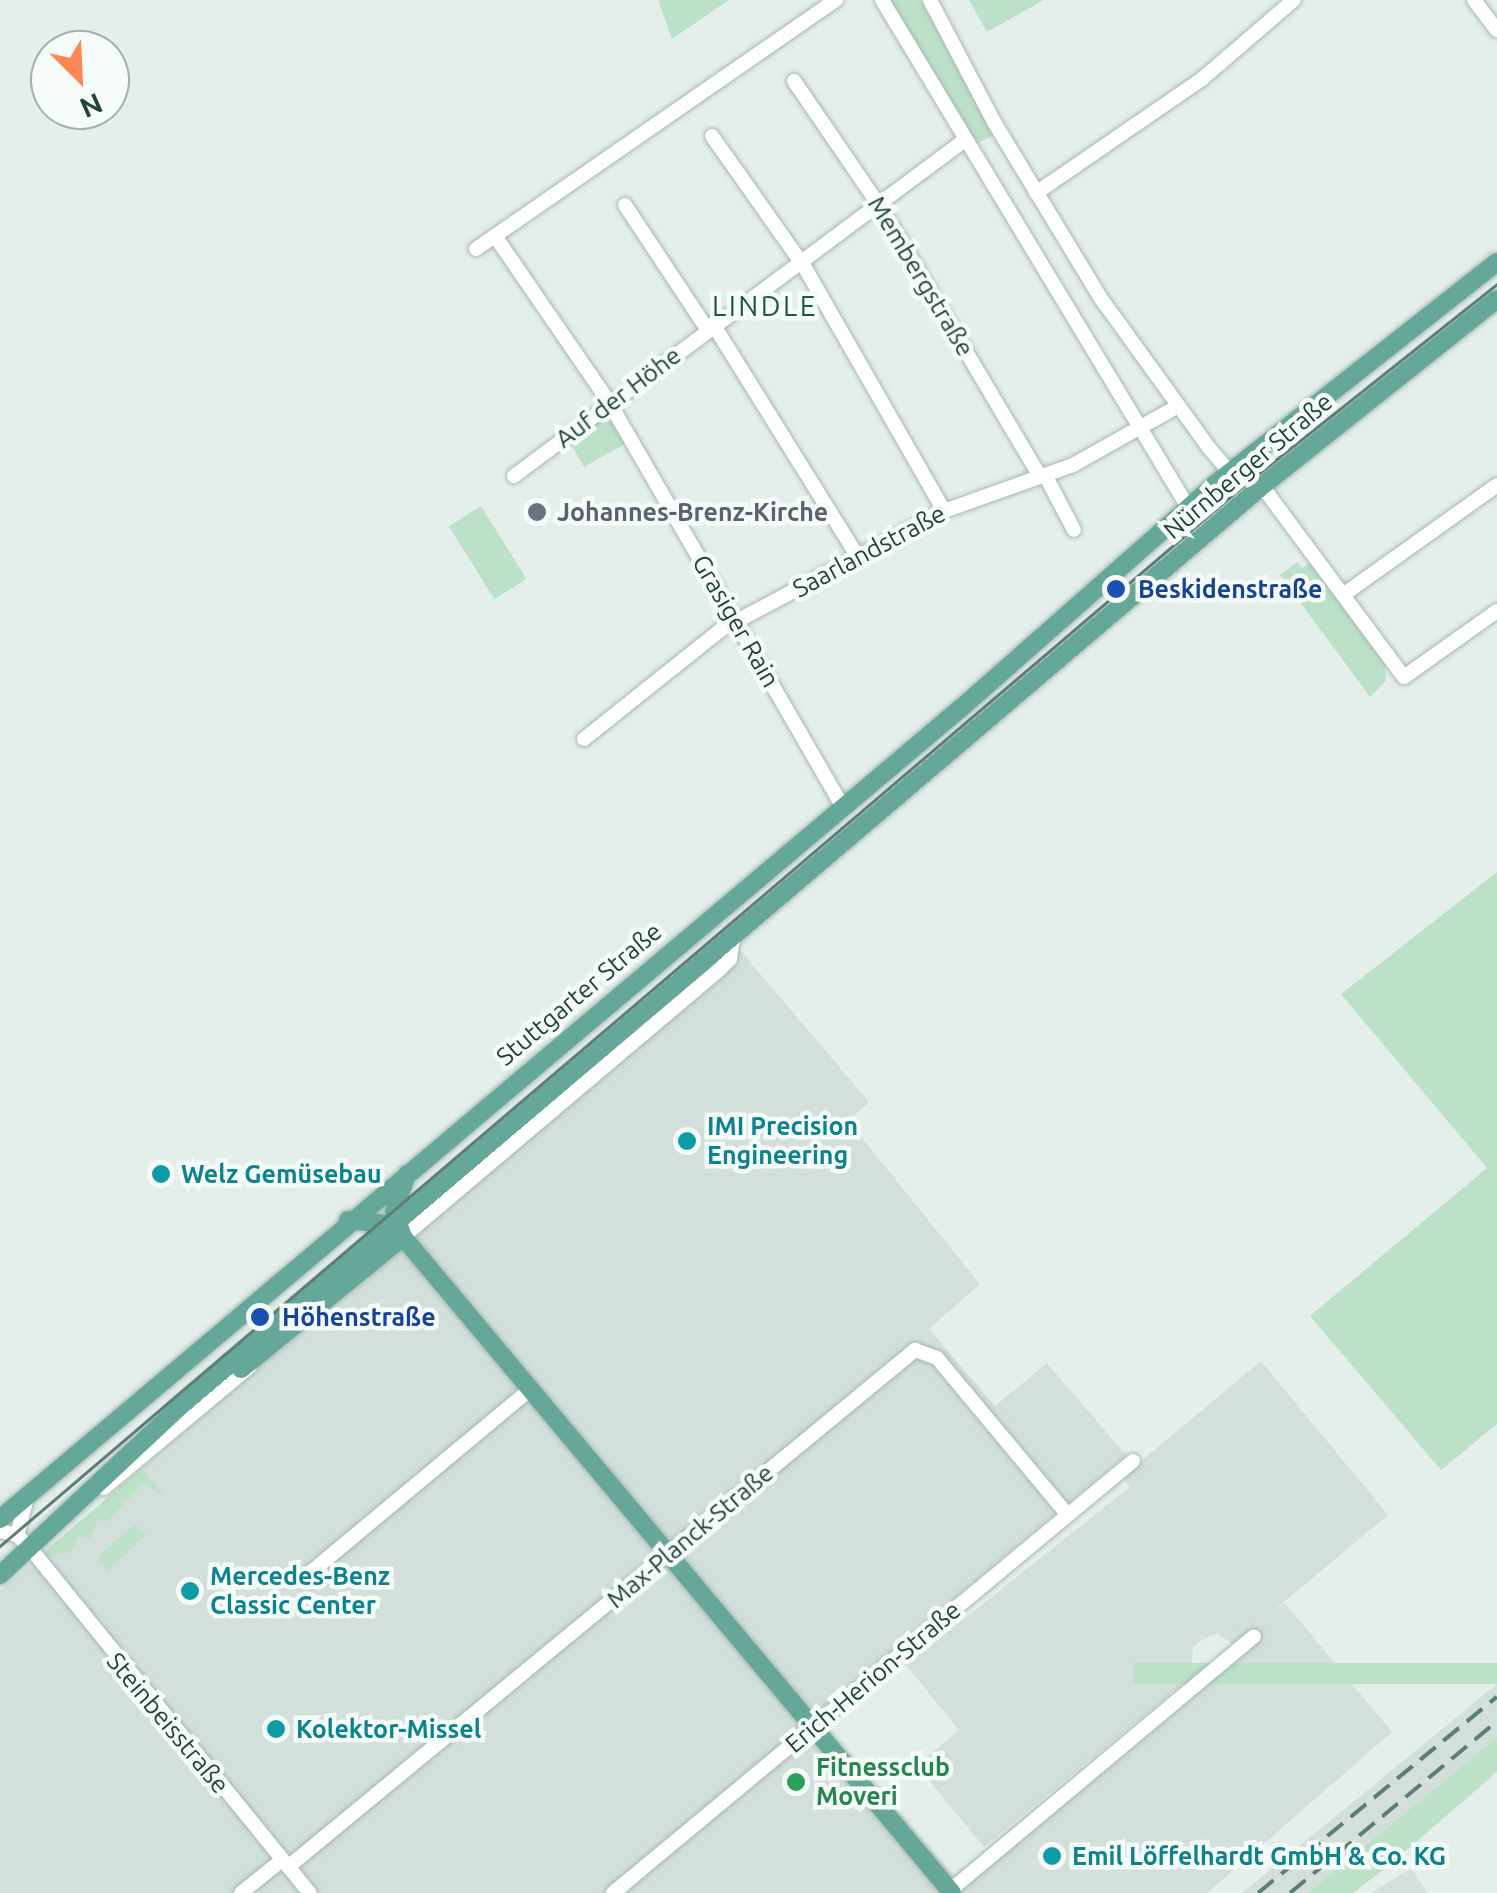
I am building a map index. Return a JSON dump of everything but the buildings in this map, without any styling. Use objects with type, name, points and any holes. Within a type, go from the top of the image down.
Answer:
[{"type":"main road","name":"Nürnberger Straße","points":[[1188,507],[1265,442],[1497,262]]},
{"type":"main road","name":"Nürnberger Straße","points":[[399,1231],[733,937],[1226,516],[1497,298]]},
{"type":"main road","points":[[1262,486],[1255,468],[1265,442]]},
{"type":"main road","points":[[1226,516],[1238,490],[1230,472]]},
{"type":"main road","name":"Stuttgarter Straße","points":[[6,1529],[28,1498],[348,1220],[843,806],[1188,507]]},
{"type":"main road","points":[[183,1404],[265,1354],[399,1231],[409,1169]]},
{"type":"main road","points":[[348,1220],[399,1231],[816,1725],[950,1892]]},
{"type":"main road","points":[[0,1575],[54,1528],[116,1462],[183,1404],[399,1231]]},
{"type":"street","points":[[476,249],[836,0]]},
{"type":"street","points":[[882,0],[1188,507]]},
{"type":"street","points":[[930,0],[1036,193],[1178,406],[1230,472],[1262,486],[1404,677],[1497,611]]},
{"type":"street","points":[[1036,193],[1189,89],[1294,0]]},
{"type":"street","points":[[1474,0],[1497,30]]},
{"type":"street","name":"Membergstraße","points":[[794,81],[878,202],[1074,530]]},
{"type":"street","points":[[712,136],[799,260],[944,511]]},
{"type":"street","name":"Auf der Höhe","points":[[514,476],[710,326],[965,140]]},
{"type":"street","points":[[625,206],[710,326],[857,556]]},
{"type":"street","name":"Grasiger Rain","points":[[496,236],[610,402],[843,806]]},
{"type":"street","name":"Saarlandstraße","points":[[584,738],[673,663],[736,622],[944,511],[1042,476],[1178,406]]},
{"type":"street","points":[[1343,595],[1497,486]]},
{"type":"street","name":"Max-Planck-Straße","points":[[241,1893],[285,1863],[671,1553],[915,1350],[937,1358],[1068,1515]]},
{"type":"street","points":[[54,1528],[265,1354]]},
{"type":"street","points":[[305,1577],[531,1390]]},
{"type":"street","name":"Erich-Herion-Straße","points":[[613,1893],[1133,1461]]},
{"type":"street","name":"Steinbeisstraße","points":[[6,1529],[31,1549],[310,1893]]},
{"type":"street","points":[[950,1892],[1254,1636]]},
{"type":"shaded area","points":[[739,949],[869,1102],[848,1121],[980,1284],[929,1329],[995,1406],[1047,1363],[1126,1455],[815,1715],[954,1876],[1234,1645],[1217,1633],[1203,1639],[1193,1648],[1191,1677],[984,1847],[917,1766],[959,1730],[906,1665],[1130,1487],[1122,1477],[1261,1361],[1388,1515],[1272,1612],[1285,1603],[1392,1732],[1207,1893],[0,1893],[0,1591]]},
{"type":"shaded area","points":[[1497,1684],[1497,1737],[1308,1893],[1242,1893]]},
{"type":"shaded area","points":[[1411,1869],[1428,1893],[1372,1893],[1380,1887]]},
{"type":"green space","points":[[658,0],[729,0],[672,39]]},
{"type":"green space","points":[[890,0],[920,0],[995,134],[977,144]]},
{"type":"green space","points":[[969,0],[1044,0],[987,32]]},
{"type":"green space","points":[[605,412],[625,444],[584,467],[569,441]]},
{"type":"green space","points":[[481,506],[527,579],[494,599],[449,526]]},
{"type":"green space","points":[[1312,561],[1385,664],[1386,681],[1370,697],[1280,575],[1297,562],[1302,568]]},
{"type":"green space","points":[[1497,872],[1497,1424],[1441,1470],[1310,1316],[1487,1168],[1341,994]]},
{"type":"green space","points":[[142,1469],[165,1496],[143,1483],[109,1520],[97,1521],[90,1539],[79,1536],[72,1551],[45,1558],[47,1549]]},
{"type":"green space","points":[[134,1524],[145,1536],[108,1570],[97,1559]]},
{"type":"green space","points":[[1134,1663],[1497,1663],[1497,1684],[1134,1684]]},
{"type":"green space","points":[[1497,1737],[1497,1772],[1387,1867],[1353,1893],[1308,1893]]},
{"type":"tram line","points":[[0,1546],[1238,490],[1497,284]]},
{"type":"railway","points":[[1258,1893],[1497,1697]]},
{"type":"railway","points":[[1290,1893],[1497,1721]]},
{"type":"place","name":"Johannes-Brenz-Kirche","points":[[537,512]]},
{"type":"place","name":"Beskidenstraße","points":[[1116,589]]},
{"type":"place","name":"IMI Precision Engineering","points":[[687,1141]]},
{"type":"place","name":"Welz Gemüsebau","points":[[161,1174]]},
{"type":"place","name":"Höhenstraße","points":[[260,1317]]},
{"type":"place","name":"Mercedes-Benz Classic Center","points":[[190,1591]]},
{"type":"place","name":"Kolektor-Missel","points":[[276,1729]]},
{"type":"place","name":"Fitnessclub Moveri","points":[[796,1782]]},
{"type":"place","name":"Emil Löffelhardt GmbH & Co. KG","points":[[1052,1856]]},
{"type":"district","name":"LINDLE","points":[[765,306]]}]
